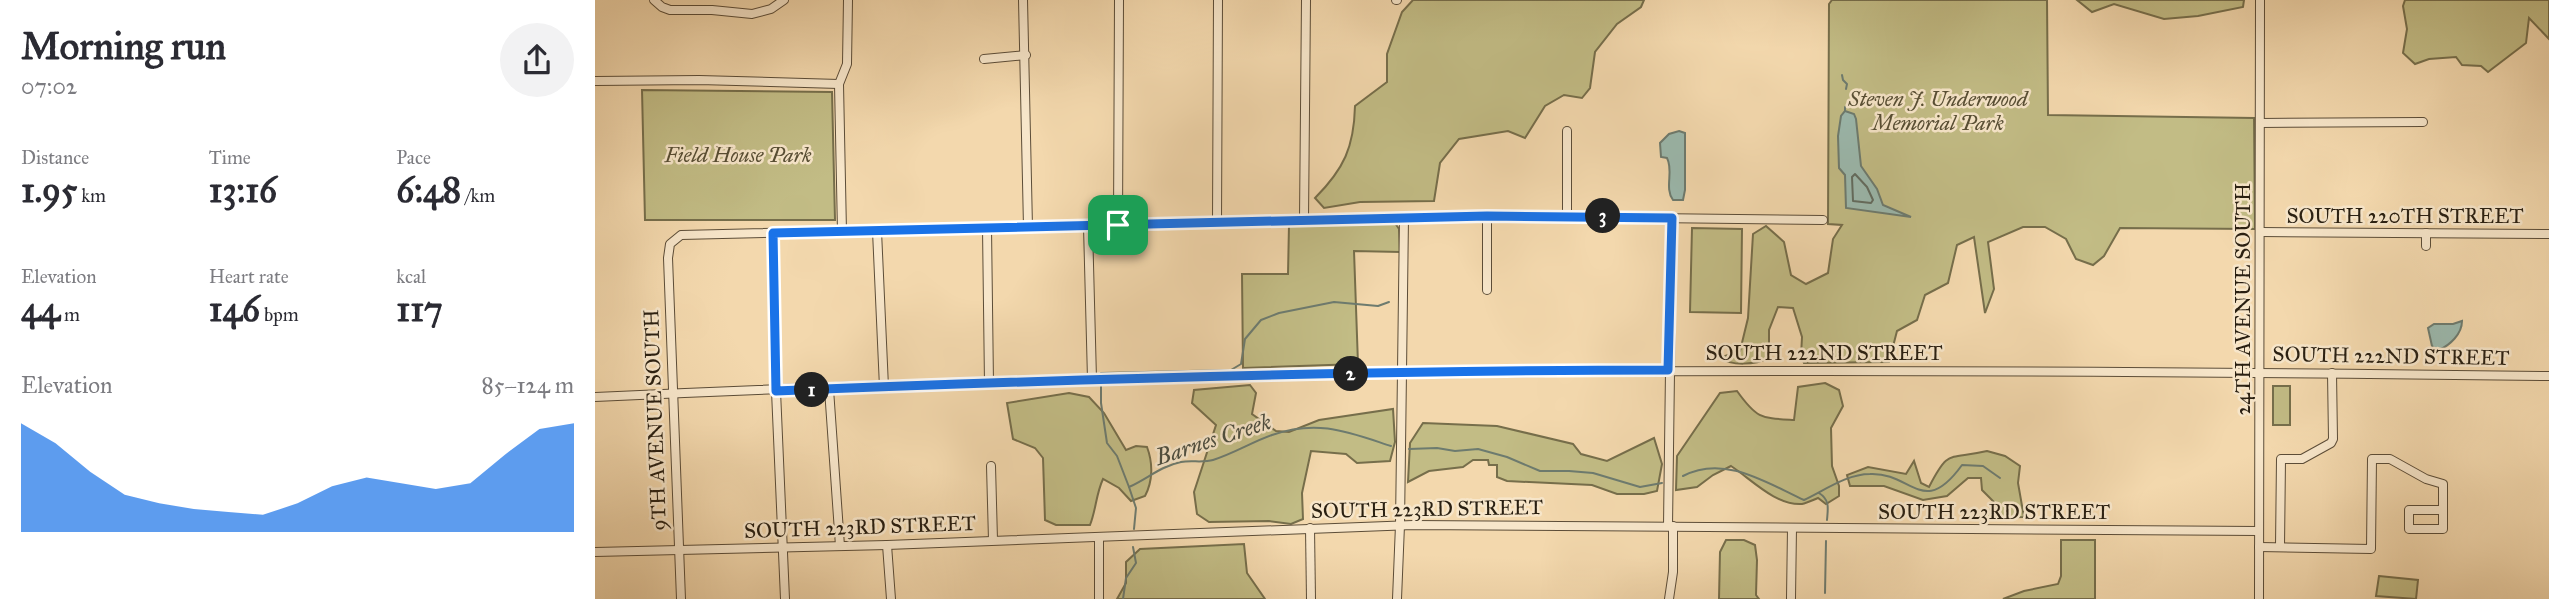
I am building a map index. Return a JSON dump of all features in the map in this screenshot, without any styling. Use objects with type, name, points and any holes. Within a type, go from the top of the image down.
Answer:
[{"type":"street","points":[[654,0],[670,10],[752,14],[771,9],[784,0]]},
{"type":"street","points":[[842,232],[839,84],[847,64],[848,0]]},
{"type":"street","points":[[1023,0],[1028,228]]},
{"type":"street","points":[[1118,225],[1119,0]]},
{"type":"street","points":[[1217,222],[1218,0]]},
{"type":"street","points":[[1304,219],[1306,0]]},
{"type":"street","name":"24TH AVENUE SOUTH","points":[[2259,599],[2260,0]]},
{"type":"street","points":[[984,59],[1025,55]]},
{"type":"street","points":[[595,81],[688,80],[839,84]]},
{"type":"street","points":[[2260,123],[2423,122]]},
{"type":"street","points":[[1567,131],[1567,216]]},
{"type":"street","points":[[1487,216],[1487,290]]},
{"type":"street","points":[[785,599],[776,391],[773,233],[1404,217],[1567,216],[1823,220]]},
{"type":"street","points":[[1397,599],[1404,217]]},
{"type":"street","points":[[1669,599],[1673,572],[1668,370],[1672,218]]},
{"type":"street","points":[[1088,226],[1092,379]]},
{"type":"street","points":[[987,228],[989,383]]},
{"type":"street","points":[[877,231],[884,387]]},
{"type":"street","name":"SOUTH 220TH STREET","points":[[2261,232],[2549,234]]},
{"type":"street","name":"9TH AVENUE SOUTH","points":[[681,599],[668,258],[672,240],[685,234],[773,233]]},
{"type":"street","points":[[2426,233],[2426,246]]},
{"type":"street","name":"SOUTH 222ND STREET","points":[[595,397],[1092,379],[1403,372],[2260,372],[2549,376]]},
{"type":"street","points":[[2280,547],[2281,458],[2302,458],[2331,443],[2332,373]]},
{"type":"street","points":[[829,389],[840,546]]},
{"type":"street","points":[[2259,547],[2371,549],[2372,458],[2390,459],[2416,475],[2443,484],[2443,510],[2443,529],[2409,529],[2409,510],[2443,510]]},
{"type":"street","points":[[991,466],[993,540]]},
{"type":"street","name":"SOUTH 223RD STREET","points":[[595,552],[887,545],[1400,525],[2259,531]]},
{"type":"street","points":[[1310,528],[1311,599]]},
{"type":"street","points":[[1791,598],[1792,528]]},
{"type":"street","points":[[1099,537],[1100,599]]},
{"type":"street","points":[[887,545],[891,599]]},
{"type":"green space","points":[[1413,0],[1644,0],[1641,7],[1617,24],[1595,52],[1590,88],[1582,98],[1564,95],[1545,106],[1525,138],[1508,131],[1459,139],[1440,163],[1434,201],[1360,202],[1324,208],[1315,198],[1340,167],[1350,145],[1355,106],[1387,82],[1387,54],[1402,12]]},
{"type":"green space","name":"Steven J. Underwood Memorial Park","points":[[1832,0],[2047,0],[2048,115],[2254,118],[2255,229],[2120,228],[2104,256],[2093,265],[2076,259],[2066,239],[2045,227],[2023,227],[1988,242],[1994,289],[1985,313],[1974,237],[1957,245],[1948,283],[1925,295],[1917,320],[1897,331],[1889,362],[1804,363],[1801,356],[1802,337],[1793,308],[1778,307],[1769,330],[1769,358],[1744,364],[1719,358],[1740,351],[1748,318],[1753,234],[1766,226],[1784,242],[1791,275],[1806,284],[1828,273],[1833,239],[1842,225],[1828,224],[1829,4]]},
{"type":"green space","points":[[2077,0],[2244,0],[2243,7],[2198,16],[2164,19],[2114,4],[2092,12]]},
{"type":"green space","points":[[2405,0],[2549,0],[2549,39],[2529,18],[2526,43],[2488,72],[2481,66],[2462,65],[2456,57],[2429,59],[2415,64],[2403,53],[2407,29],[2403,6]]},
{"type":"green space","name":"Field House Park","points":[[642,90],[832,92],[835,220],[645,220]]},
{"type":"green space","points":[[1382,221],[1395,223],[1399,229],[1400,252],[1354,251],[1358,364],[1243,368],[1242,274],[1288,274],[1289,225]]},
{"type":"green space","points":[[1692,228],[1742,229],[1741,313],[1690,312]]},
{"type":"green space","points":[[1825,383],[1839,390],[1843,406],[1831,428],[1832,466],[1839,486],[1839,496],[1826,504],[1818,498],[1802,504],[1783,501],[1764,491],[1731,466],[1697,487],[1676,490],[1677,456],[1720,393],[1737,391],[1755,412],[1774,419],[1794,420],[1798,387]]},
{"type":"green space","points":[[1250,385],[1256,393],[1252,414],[1276,431],[1289,432],[1319,420],[1393,409],[1395,442],[1390,461],[1357,463],[1346,454],[1311,451],[1302,493],[1303,519],[1291,524],[1269,521],[1209,522],[1197,514],[1194,492],[1216,425],[1192,403],[1194,390]]},
{"type":"green space","points":[[2273,386],[2290,386],[2290,425],[2273,425]]},
{"type":"green space","points":[[1069,393],[1089,397],[1104,413],[1126,450],[1136,446],[1147,447],[1150,459],[1151,478],[1145,496],[1131,501],[1119,488],[1103,479],[1090,525],[1056,525],[1045,520],[1043,458],[1035,448],[1013,439],[1007,403]]},
{"type":"green space","points":[[1423,423],[1497,426],[1573,444],[1581,454],[1607,461],[1654,438],[1662,464],[1657,491],[1617,494],[1592,485],[1507,481],[1497,477],[1497,465],[1489,465],[1488,460],[1473,460],[1463,467],[1429,471],[1408,482],[1410,443]]},
{"type":"green space","points":[[1987,451],[2005,456],[2020,466],[2018,483],[2024,517],[1983,518],[1995,503],[1982,490],[1981,478],[1968,478],[1947,496],[1923,500],[1884,486],[1850,486],[1847,475],[1868,467],[1906,474],[1914,461],[1921,483],[1929,487],[1946,461],[1957,456]]},
{"type":"green space","points":[[1726,540],[1744,540],[1755,545],[1756,595],[1759,599],[1719,599],[1720,552]]},
{"type":"green space","points":[[2061,540],[2095,540],[2095,599],[2003,599],[2024,591],[2058,584],[2061,576]]},
{"type":"green space","points":[[1244,544],[1247,573],[1265,599],[1117,599],[1126,583],[1126,562],[1140,549]]},
{"type":"green space","points":[[2379,576],[2418,580],[2416,599],[2376,596]]},
{"type":"water","points":[[1845,111],[1854,114],[1861,166],[1877,189],[1883,205],[1911,217],[1846,208],[1845,175],[1839,168],[1838,136],[1841,116]]},
{"type":"water","points":[[1679,131],[1685,133],[1685,190],[1683,200],[1673,200],[1669,190],[1669,163],[1667,158],[1661,157],[1660,143],[1669,134]]},
{"type":"water","points":[[2462,321],[2458,335],[2451,342],[2439,350],[2432,346],[2428,328],[2434,324]]},
{"type":"waterway","points":[[1842,75],[1847,84],[1846,89]]},
{"type":"waterway","points":[[1101,377],[1101,373],[1231,370],[1241,364],[1245,339],[1261,320],[1279,313],[1334,302],[1378,306],[1389,302]]},
{"type":"waterway","points":[[1101,383],[1107,443],[1117,456],[1129,487]]},
{"type":"waterway","name":"Barnes Creek","points":[[1134,529],[1136,508],[1129,487],[1174,464],[1213,460],[1272,435],[1304,428],[1333,429],[1391,446]]},
{"type":"waterway","name":"Barnes Creek","points":[[1409,449],[1478,449],[1507,457],[1540,471],[1593,473],[1640,487],[1662,483]]},
{"type":"waterway","name":"Barnes Creek","points":[[1683,476],[1698,470],[1730,469],[1760,479],[1804,500],[1861,475],[1884,475],[1927,491],[1937,489],[1949,481],[1962,465],[1983,466],[2000,478]]},
{"type":"waterway","points":[[1819,493],[1827,501],[1827,520]]},
{"type":"waterway","points":[[1825,593],[1826,541]]},
{"type":"waterway","name":"Barnes Creek","points":[[1123,599],[1126,578],[1136,563],[1133,547]]},
{"type":"route","points":[[1487,216],[1672,218],[1668,370],[1403,372],[1092,379],[776,391],[773,233],[1118,225],[1487,216]]}]
